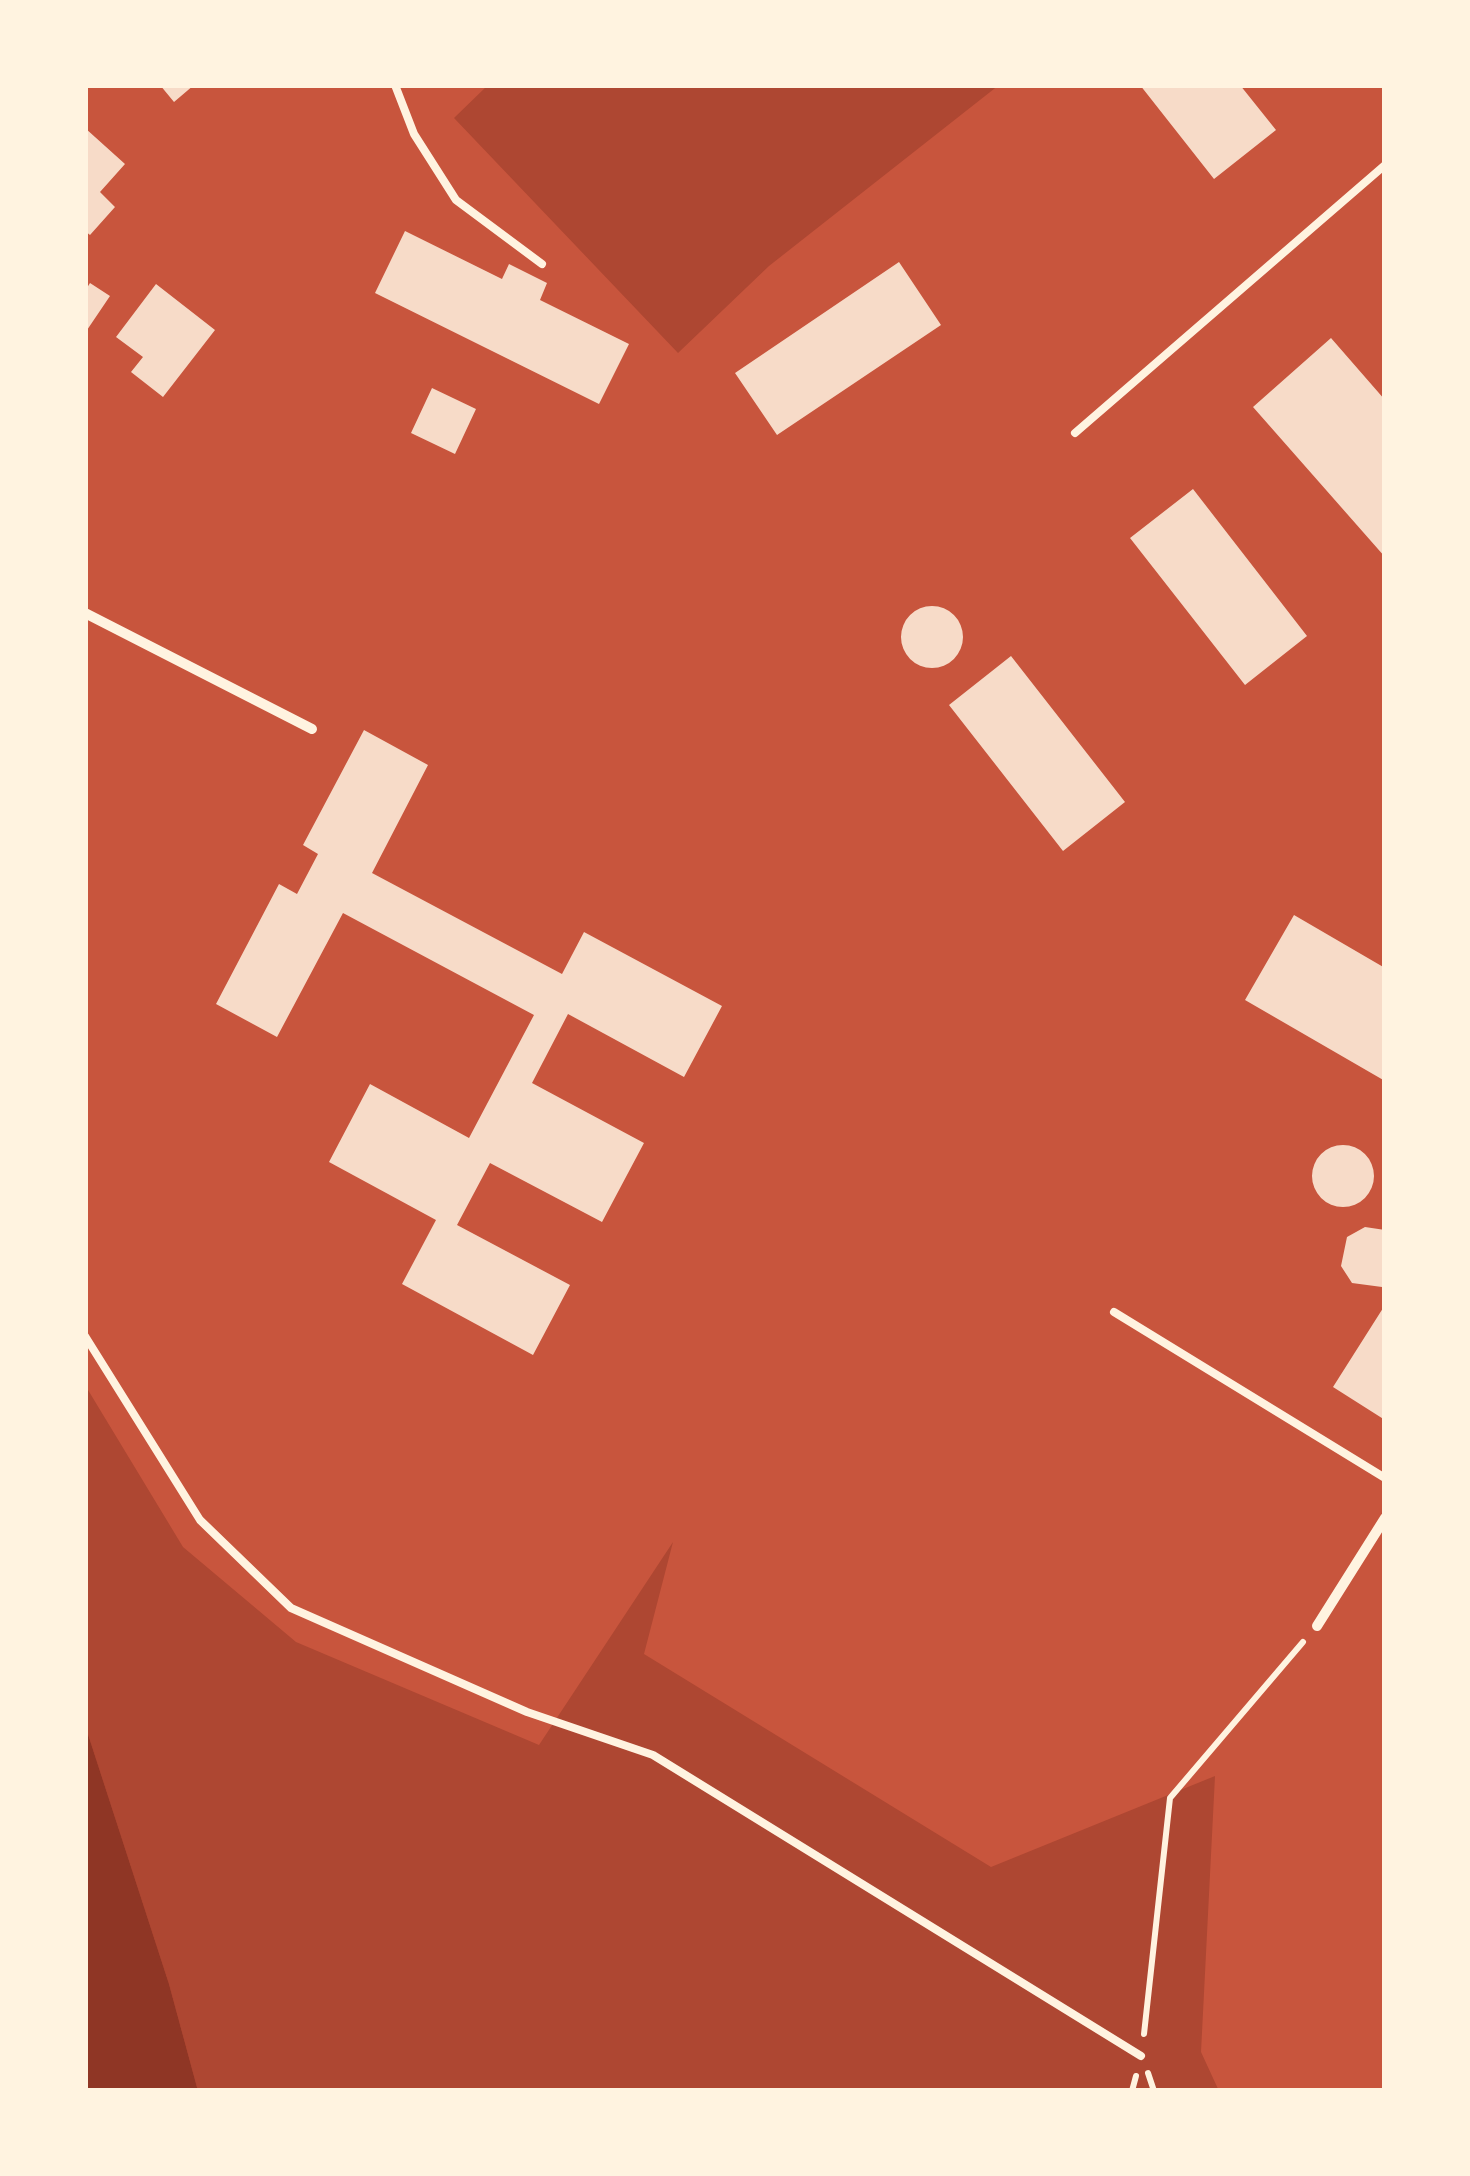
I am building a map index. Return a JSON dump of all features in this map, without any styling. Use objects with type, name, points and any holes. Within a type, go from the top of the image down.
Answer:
[{"type":"street","points":[[85,613],[312,729]]},
{"type":"street","points":[[1317,1626],[1385,1518]]},
{"type":"lane","points":[[394,85],[414,134],[456,200],[542,264]]},
{"type":"lane","points":[[1075,433],[1385,166]]},
{"type":"lane","points":[[1114,1312],[1385,1478]]},
{"type":"lane","points":[[85,1336],[200,1520],[290,1608],[526,1712],[653,1755],[1141,2056]]},
{"type":"path","points":[[1132,2091],[1141,2056],[1170,1798],[1317,1626]]},
{"type":"shaded area","points":[[488,85],[999,85],[769,266],[678,353],[454,118]]},
{"type":"shaded area","points":[[85,1385],[183,1547],[296,1642],[539,1745],[673,1542],[644,1654],[991,1867],[1215,1776],[1201,2052],[1219,2091],[198,2091],[169,1984],[85,1725]]},
{"type":"shaded area","points":[[85,1725],[169,1984],[198,2091],[85,2091]]},
{"type":"building","points":[[160,85],[194,85],[174,102]]},
{"type":"building","points":[[1140,85],[1240,85],[1276,130],[1214,179]]},
{"type":"building","points":[[85,128],[125,164],[100,192],[115,207],[90,235],[85,231]]},
{"type":"building","points":[[405,231],[502,279],[509,264],[547,283],[540,300],[629,344],[599,404],[375,293]]},
{"type":"building","points":[[899,262],[941,325],[777,435],[735,373]]},
{"type":"building","points":[[90,283],[110,296],[85,333],[85,291]]},
{"type":"building","points":[[156,284],[215,330],[163,397],[131,372],[143,357],[116,337]]},
{"type":"building","points":[[1331,338],[1385,400],[1385,557],[1253,407]]},
{"type":"building","points":[[432,388],[476,409],[455,454],[411,433]]},
{"type":"building","points":[[1193,489],[1307,636],[1245,685],[1130,538]]},
{"type":"building","points":[[932,606],[954,615],[963,637],[954,659],[932,668],[910,659],[901,637],[910,615]]},
{"type":"building","points":[[1011,656],[1125,802],[1063,851],[949,705]]},
{"type":"building","points":[[364,730],[428,765],[372,873],[562,974],[584,932],[722,1006],[684,1077],[568,1014],[532,1083],[644,1143],[602,1222],[490,1163],[457,1225],[570,1285],[533,1355],[402,1284],[436,1220],[329,1162],[370,1084],[469,1138],[534,1015],[343,913],[277,1037],[216,1004],[279,884],[297,894],[318,854],[303,845]]},
{"type":"building","points":[[1294,915],[1385,968],[1385,1081],[1245,1000]]},
{"type":"building","points":[[1343,1145],[1365,1154],[1374,1176],[1365,1198],[1343,1207],[1321,1198],[1312,1176],[1321,1154]]},
{"type":"building","points":[[1365,1227],[1385,1230],[1382,1287],[1352,1283],[1341,1266],[1347,1237]]},
{"type":"building","points":[[1385,1305],[1385,1420],[1333,1387]]}]
